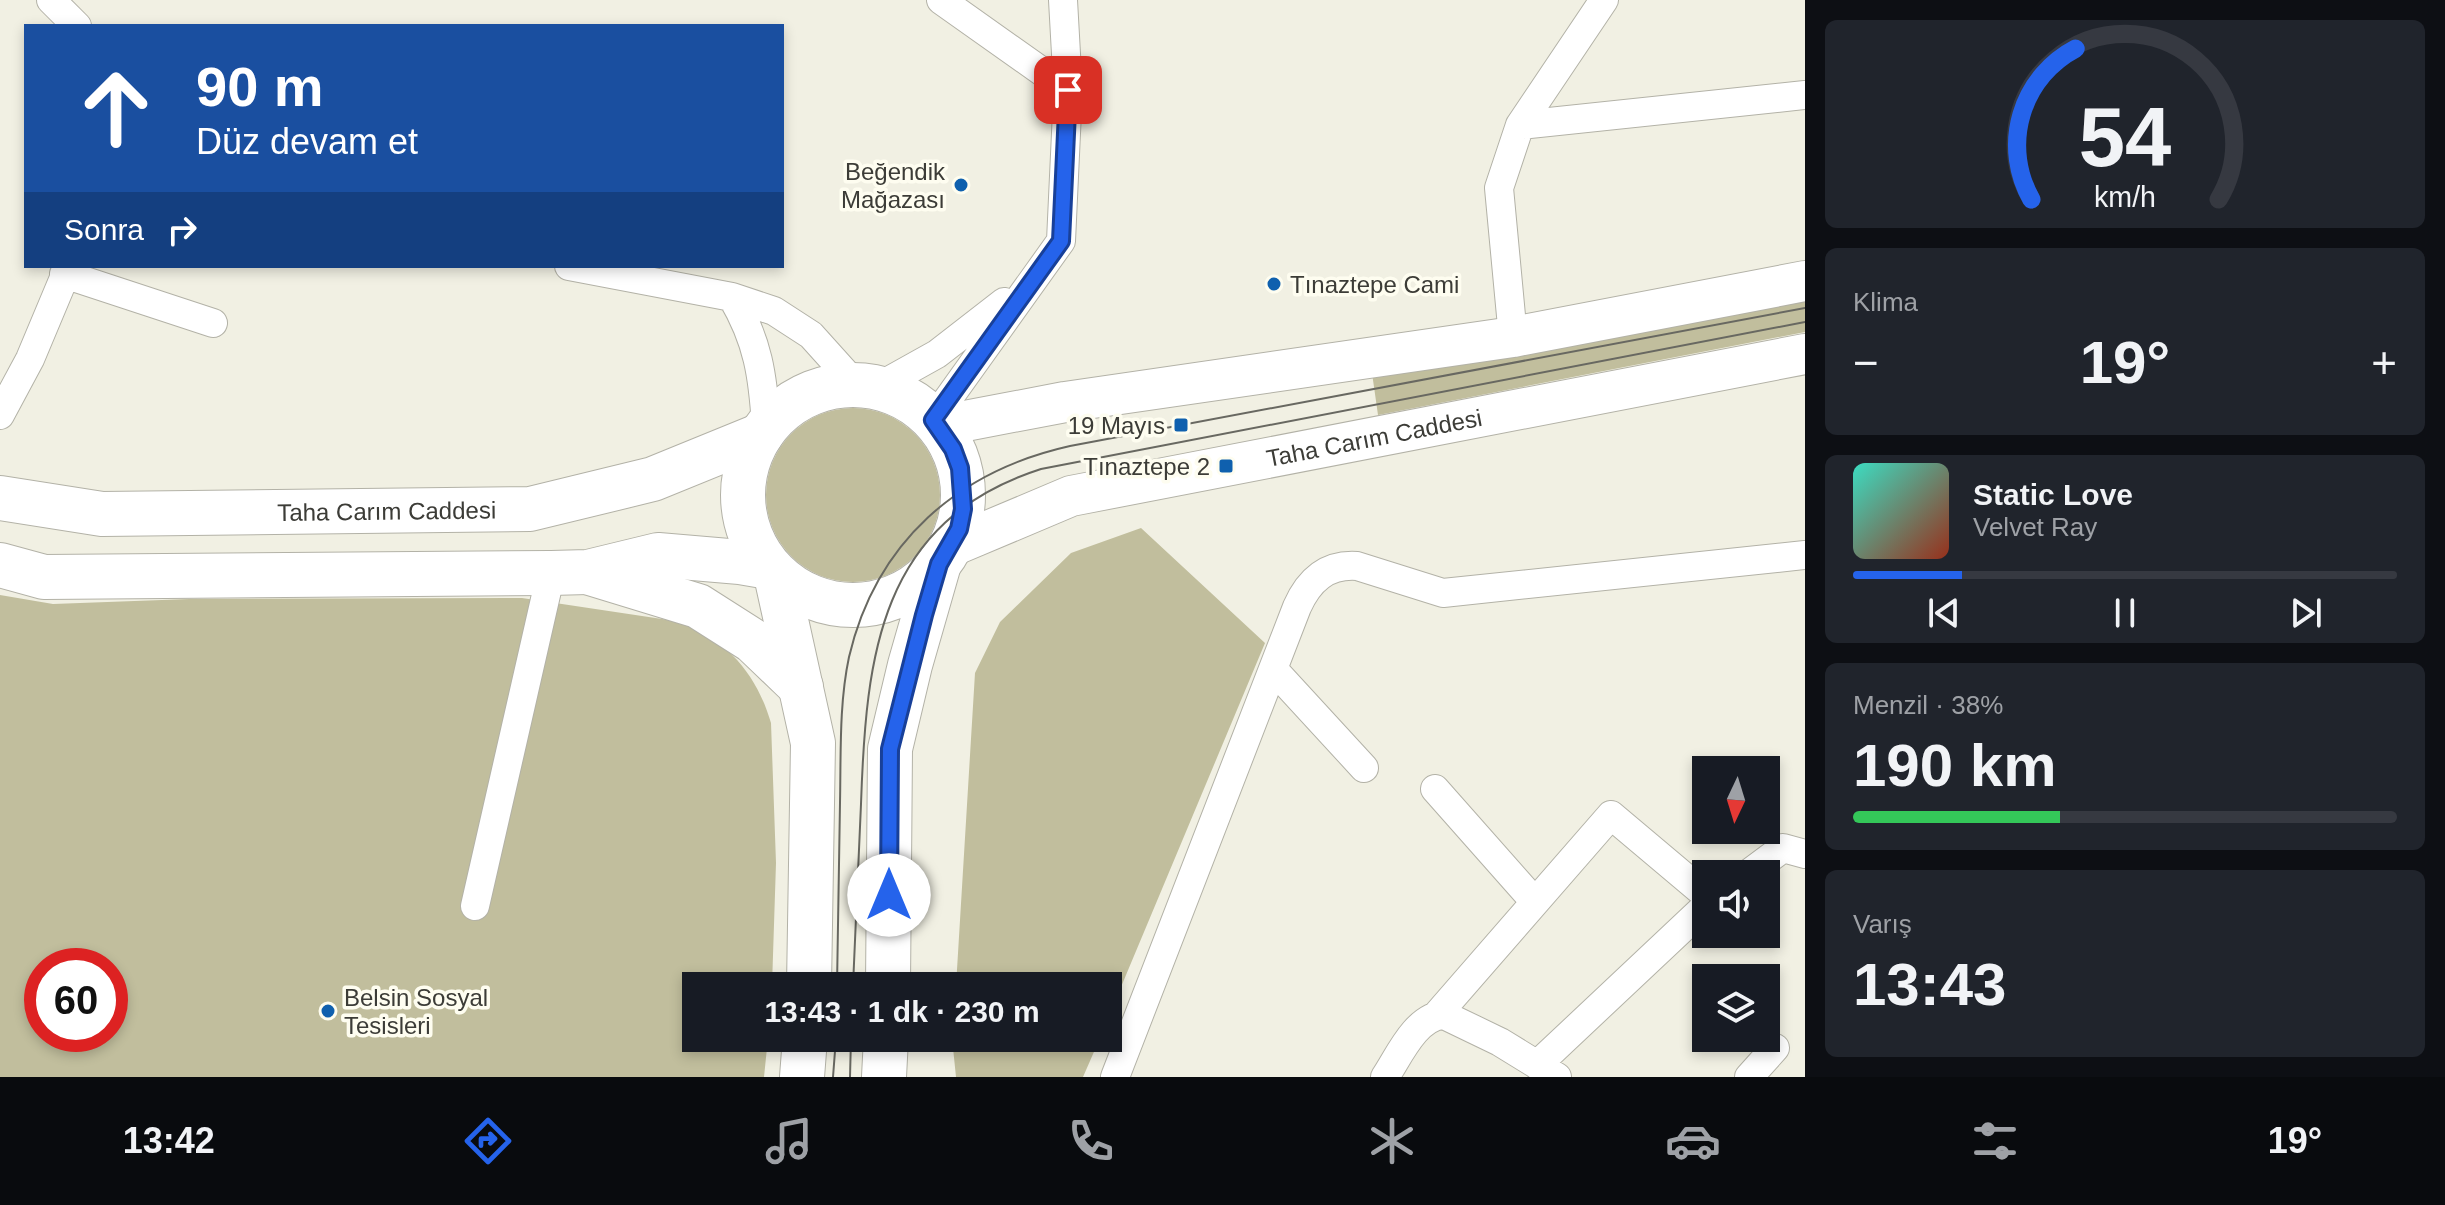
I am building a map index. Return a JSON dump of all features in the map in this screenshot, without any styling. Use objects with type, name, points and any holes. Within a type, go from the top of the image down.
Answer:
[{"type":"main road","points":[[936,423],[1513,337],[1805,281]]},
{"type":"main road","name":"Taha Carım Caddesi","points":[[945,556],[1071,496],[1805,354]]},
{"type":"main road","points":[[888,972],[890,749],[910,665],[945,556],[959,529],[963,488],[953,449],[936,423],[896,393],[866,386],[835,386],[806,395],[780,412],[763,430],[747,462],[742,482],[745,522],[752,542],[772,571],[792,588],[829,603],[854,606],[890,600],[908,591],[945,556]]},
{"type":"main road","name":"Taha Carım Caddesi","points":[[0,498],[102,514],[530,509],[653,479],[763,430]]},
{"type":"main road","points":[[0,565],[44,577],[570,573],[658,555],[740,562],[772,571]]},
{"type":"main road","points":[[772,571],[813,743],[809,972]]},
{"type":"main road","points":[[570,573],[698,606],[753,641],[801,687]]},
{"type":"main road","points":[[802,1077],[804,1052]]},
{"type":"main road","points":[[884,1077],[885,1052]]},
{"type":"street","points":[[51,0],[75,24]]},
{"type":"street","points":[[941,0],[1068,90]]},
{"type":"street","points":[[936,423],[1061,241],[1068,90],[1063,0]]},
{"type":"street","points":[[1513,337],[1499,188],[1520,125],[1604,0]]},
{"type":"street","points":[[1520,125],[1805,95]]},
{"type":"street","points":[[580,268],[732,297],[774,311],[793,322],[866,386],[907,372],[966,334],[1032,275],[1061,241]]},
{"type":"street","points":[[0,415],[30,359],[66,270],[213,323]]},
{"type":"street","points":[[732,297],[744,318],[761,364],[763,430]]},
{"type":"street","points":[[1115,1077],[1302,597],[1316,578],[1336,567],[1357,566],[1443,593],[1805,555]]},
{"type":"street","points":[[475,906],[570,573]]},
{"type":"street","points":[[1273,669],[1364,768]]},
{"type":"street","points":[[1435,789],[1535,902]]},
{"type":"street","points":[[1385,1077],[1422,1024],[1436,1016],[1611,815],[1692,883]]},
{"type":"street","points":[[1767,860],[1783,848],[1805,854]]},
{"type":"street","points":[[1436,1016],[1452,1017],[1547,1071],[1692,921]]},
{"type":"street","points":[[1749,1077],[1771,1052]]},
{"type":"shaded area","points":[[1805,299],[1805,332],[1378,415],[1372,373]]},
{"type":"shaded area","points":[[853,408],[886,415],[914,434],[933,462],[940,495],[933,528],[914,556],[886,575],[853,582],[820,575],[792,556],[773,528],[766,495],[773,462],[792,434],[820,415]]},
{"type":"shaded area","points":[[1141,528],[1265,643],[1122,985],[1122,972],[957,972],[975,673],[1000,622],[1071,553]]},
{"type":"shaded area","points":[[0,595],[53,604],[189,599],[522,598],[682,622],[714,639],[749,675],[771,723],[776,863],[772,972],[682,972],[682,1052],[767,1052],[764,1077],[0,1077]]},
{"type":"shaded area","points":[[953,1052],[1094,1052],[1083,1077],[956,1077]]},
{"type":"tram line","points":[[837,972],[841,729],[849,657],[862,616],[879,579],[901,546],[958,493],[992,473],[1070,446],[1805,308]]},
{"type":"tram line","points":[[854,972],[864,749],[868,697],[877,647],[892,600],[914,559],[945,522],[987,492],[1041,469],[1805,322]]},
{"type":"tram line","points":[[833,1077],[835,1052]]},
{"type":"tram line","points":[[850,1077],[851,1052]]},
{"type":"place","name":"Beğendik Mağazası","points":[[961,185]]},
{"type":"place","name":"Tınaztepe Cami","points":[[1274,284]]},
{"type":"place","name":"19 Mayıs","points":[[1181,425]]},
{"type":"place","name":"Tınaztepe 2","points":[[1226,466]]},
{"type":"place","name":"Belsin Sosyal Tesisleri","points":[[328,1011]]},
{"type":"route","points":[[889,895],[890,749],[939,564],[959,529],[963,509],[960,468],[943,431],[933,420],[1061,241],[1068,90]]}]
